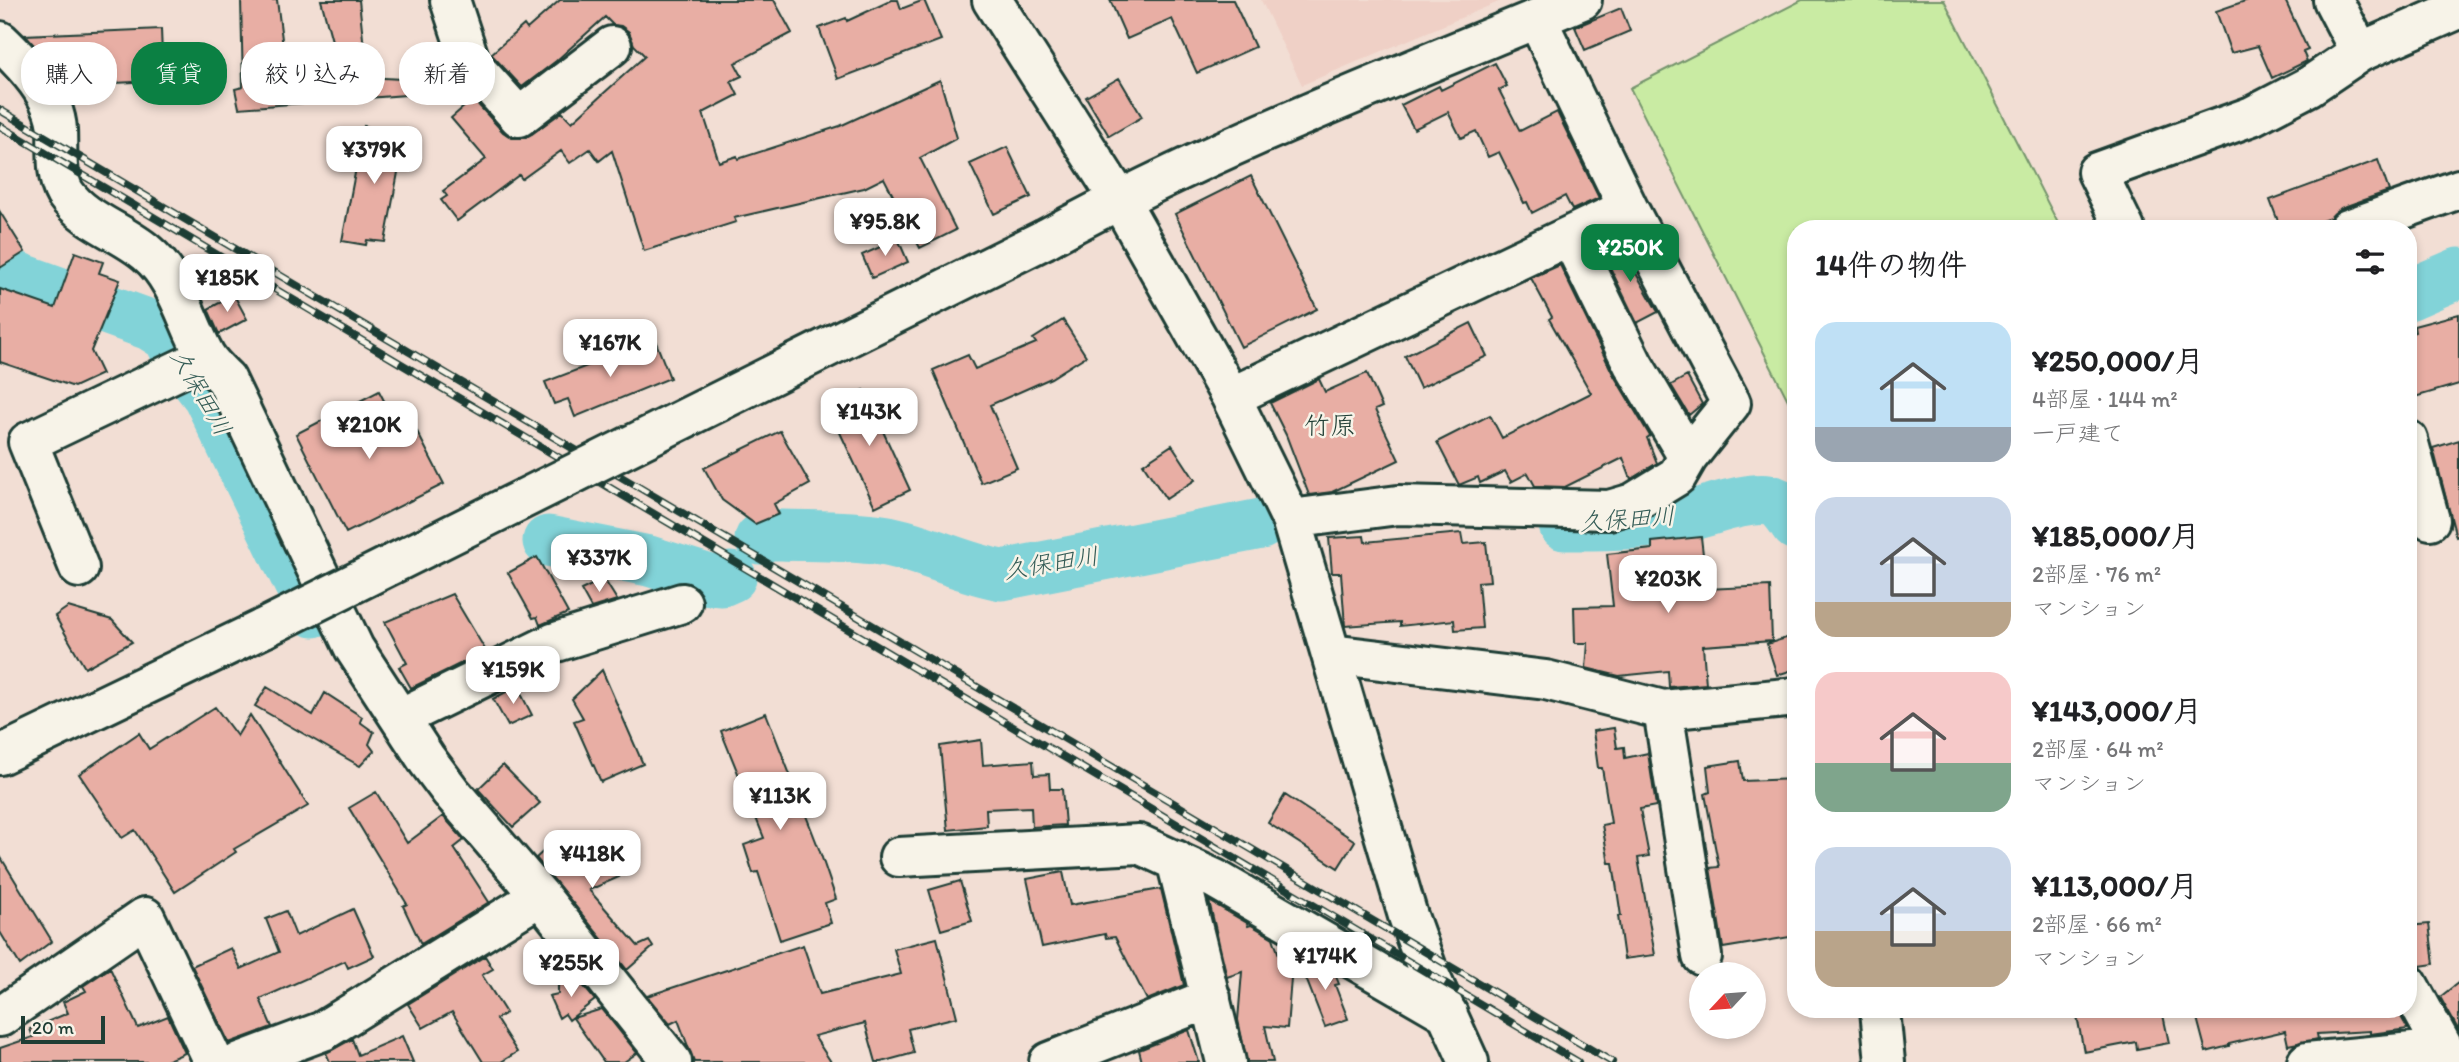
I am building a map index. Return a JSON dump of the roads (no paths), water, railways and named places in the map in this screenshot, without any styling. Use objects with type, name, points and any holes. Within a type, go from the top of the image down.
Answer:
[{"type":"street","points":[[450,0],[471,64],[519,117],[612,46]]},
{"type":"street","points":[[992,0],[1119,199],[1231,397],[1291,519],[1408,916],[1429,974],[1469,1062]]},
{"type":"street","points":[[0,755],[264,628],[1045,239],[1119,199],[1316,108],[1582,0]]},
{"type":"street","points":[[2333,0],[2360,52]]},
{"type":"street","points":[[2121,220],[2097,172],[2252,116],[2308,87],[2360,52],[2459,9]]},
{"type":"street","points":[[1291,519],[1398,505],[1609,510],[1633,503],[1677,477],[1688,457],[1731,403],[1628,208],[1537,19]]},
{"type":"street","points":[[0,41],[22,62],[52,109],[64,192],[78,208],[148,254],[173,285],[206,357],[226,379],[354,648],[427,760],[672,1062]]},
{"type":"street","points":[[2373,220],[2459,189]]},
{"type":"street","points":[[1231,397],[1628,208]]},
{"type":"street","points":[[1570,236],[1633,364],[1688,457]]},
{"type":"street","points":[[79,568],[28,442],[206,357]]},
{"type":"street","points":[[2417,470],[2432,521]]},
{"type":"street","points":[[401,718],[553,643],[682,603]]},
{"type":"street","points":[[1332,654],[1546,680],[1663,710],[1787,698]]},
{"type":"street","points":[[1663,710],[1702,956]]},
{"type":"street","points":[[899,857],[1139,844],[1227,886],[1448,1014]]},
{"type":"street","points":[[1176,860],[1226,1062]]},
{"type":"street","points":[[240,1062],[323,1031],[540,896]]},
{"type":"street","points":[[0,1017],[145,917],[214,1062]]},
{"type":"street","points":[[1049,1062],[1211,998]]},
{"type":"street","points":[[2417,1000],[2451,1062]]},
{"type":"street","points":[[1881,1018],[1885,1062]]},
{"type":"street","points":[[2307,1062],[2423,1051],[2440,1062]]},
{"type":"waterway","name":"久保田川","points":[[0,271],[150,325],[169,337],[178,357],[208,396],[313,612]]},
{"type":"waterway","name":"久保田川","points":[[2417,291],[2459,273]]},
{"type":"waterway","name":"久保田川","points":[[1564,525],[1654,522],[1759,500],[1778,503],[1787,512]]},
{"type":"waterway","name":"久保田川","points":[[760,539],[768,535],[782,535],[844,536],[881,540],[1002,575],[1261,524]]},
{"type":"waterway","name":"久保田川","points":[[548,541],[649,561],[710,580],[722,581],[731,577]]},
{"type":"railway","points":[[0,110],[1612,1062]]},
{"type":"railway","points":[[0,126],[1578,1062]]},
{"type":"district","name":"竹原","points":[[1330,425]]}]
